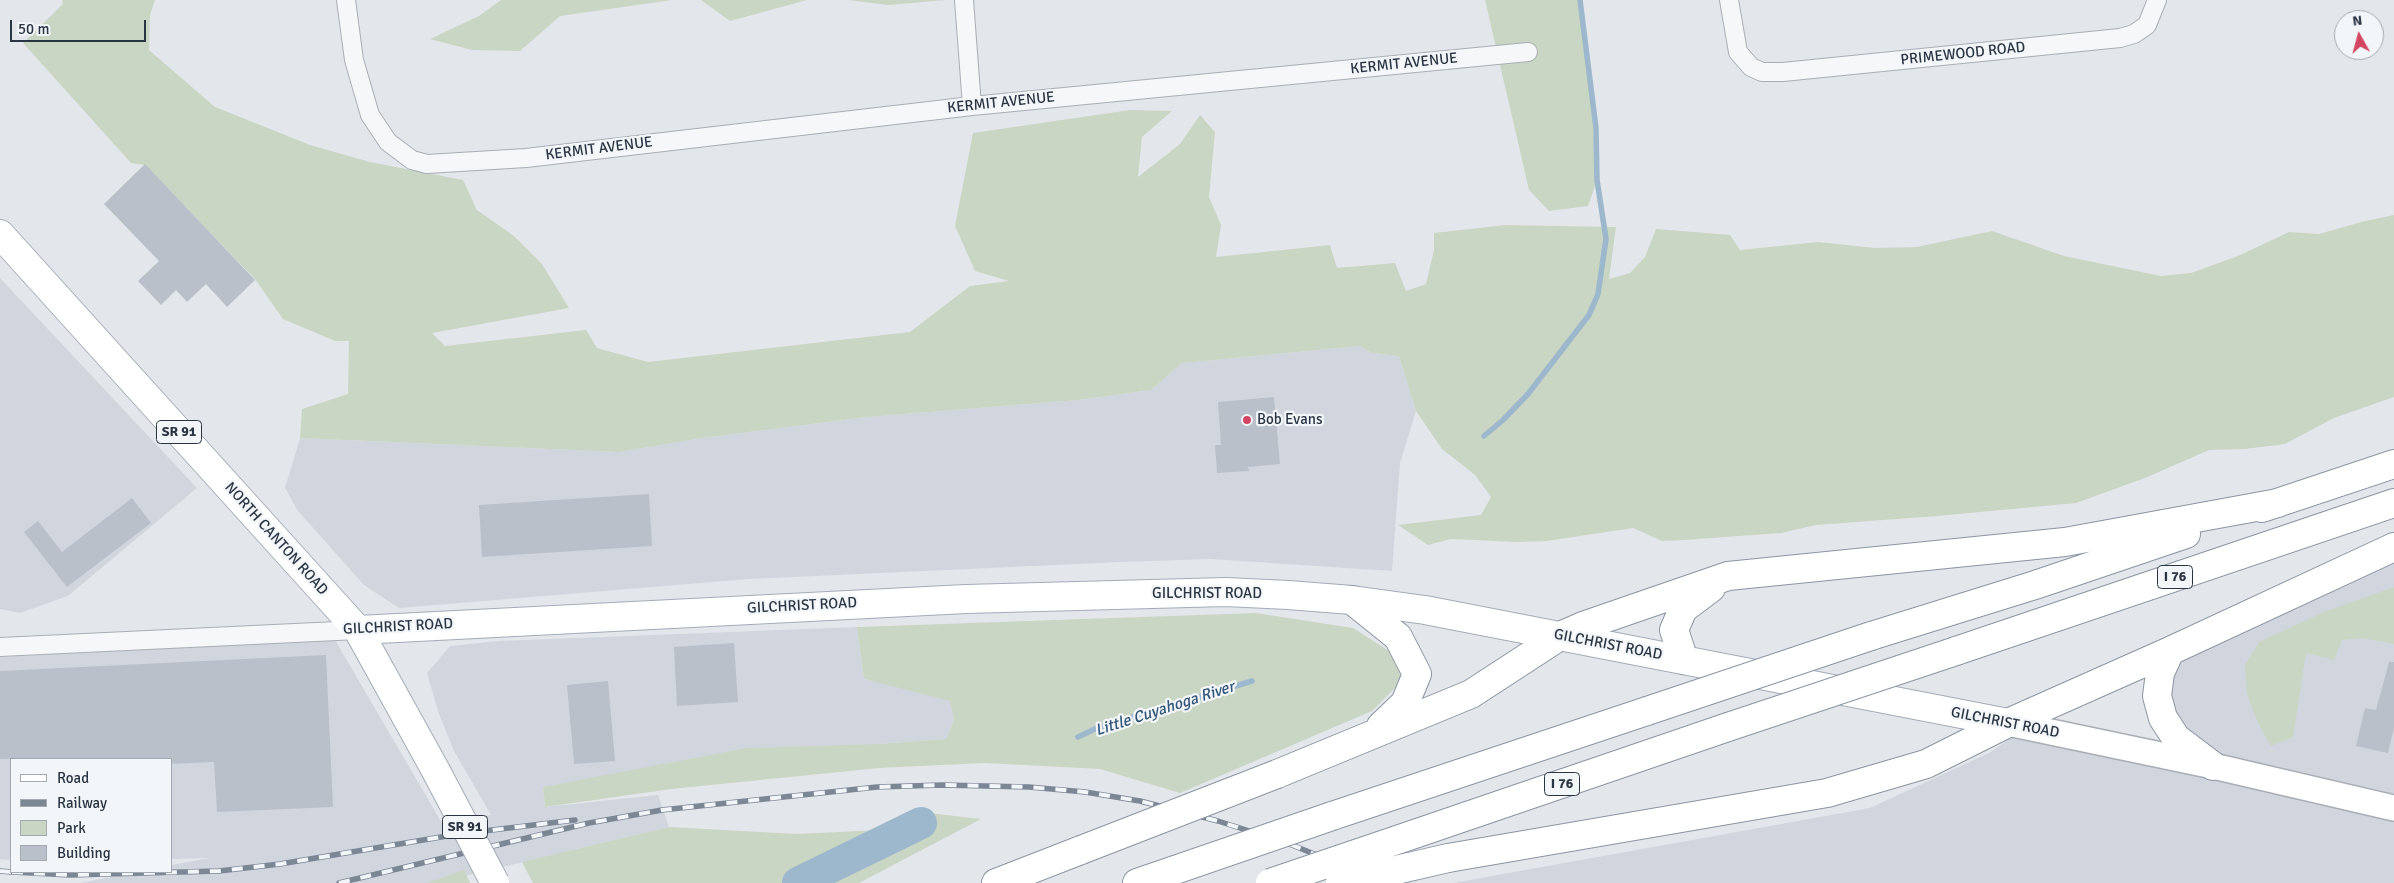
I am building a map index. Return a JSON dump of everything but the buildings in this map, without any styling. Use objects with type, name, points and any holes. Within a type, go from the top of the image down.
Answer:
[{"type":"main road","name":"NORTH CANTON ROAD","points":[[0,234],[358,630],[495,883]]},
{"type":"main road","name":"I 76","points":[[1138,883],[1332,816],[1871,636],[2035,585],[2394,464]]},
{"type":"main road","points":[[996,883],[1278,774],[1471,694],[1560,636],[1583,626],[1728,576],[2065,542],[2278,503]]},
{"type":"main road","name":"I 76","points":[[1270,883],[2394,503]]},
{"type":"main road","points":[[1340,883],[1448,858],[1827,793],[1926,764],[2008,723],[2170,651],[2394,547]]},
{"type":"main road","points":[[1684,660],[1674,630],[1682,609],[1728,576]]},
{"type":"main road","name":"GILCHRIST ROAD","points":[[358,630],[976,598],[1226,592],[1352,600],[1425,610],[2008,723],[2214,766],[2394,808]]},
{"type":"main road","points":[[1352,600],[1398,637],[1417,674],[1405,703],[1398,712],[1365,738]]},
{"type":"main road","points":[[2170,651],[2160,673],[2157,696],[2163,718],[2176,738],[2214,766]]},
{"type":"street","name":"KERMIT AVENUE","points":[[346,0],[354,60],[360,88],[370,115],[388,142],[412,160],[427,164],[536,157],[972,106],[1528,52]]},
{"type":"street","points":[[964,0],[972,106]]},
{"type":"street","name":"PRIMEWOOD ROAD","points":[[1729,0],[1734,39],[1738,52],[1751,66],[1762,72],[1776,72],[2093,41],[2134,34],[2147,25],[2157,0]]},
{"type":"street","name":"GILCHRIST ROAD","points":[[0,647],[358,630]]},
{"type":"shaded area","points":[[0,278],[197,488],[68,596],[20,613],[0,609]]},
{"type":"shaded area","points":[[1360,346],[1372,353],[1399,356],[1416,411],[1400,463],[1392,571],[1211,559],[1121,562],[749,579],[399,608],[364,585],[298,511],[285,488],[300,438],[619,452],[702,438],[867,417],[1078,400],[1151,390],[1182,363]]},
{"type":"shaded area","points":[[2394,556],[2394,883],[1453,883],[1870,808],[1989,753],[2027,727],[2212,766],[2163,718],[2170,651]]},
{"type":"shaded area","points":[[857,627],[864,679],[950,700],[954,720],[946,739],[878,744],[543,788],[545,807],[658,795],[669,827],[436,883],[80,883],[133,873],[172,873],[172,865],[210,858],[172,859],[172,758],[10,758],[10,860],[0,859],[0,657],[335,640],[442,823],[491,815],[454,751],[439,714],[427,673],[450,646],[499,641]]},
{"type":"green space","points":[[62,0],[155,0],[150,15],[149,50],[215,107],[310,145],[370,162],[463,180],[477,210],[514,236],[542,264],[569,308],[432,333],[445,346],[586,330],[597,348],[648,362],[910,332],[970,286],[1009,281],[975,271],[955,226],[973,133],[1130,110],[1172,111],[1142,137],[1138,177],[1180,144],[1200,115],[1215,132],[1209,197],[1221,225],[1216,257],[1330,245],[1337,268],[1395,263],[1406,291],[1426,284],[1434,250],[1434,233],[1506,225],[1616,227],[1609,279],[1630,273],[1645,257],[1656,229],[1730,235],[1740,250],[1818,242],[1875,248],[1917,247],[1992,231],[2064,256],[2161,276],[2191,273],[2238,256],[2289,232],[2319,234],[2394,215],[2394,397],[2334,418],[2285,444],[2245,449],[2209,450],[2145,478],[2076,503],[1816,525],[1781,533],[1662,541],[1633,528],[1547,541],[1516,542],[1451,539],[1428,545],[1398,525],[1481,515],[1491,497],[1475,475],[1442,449],[1416,411],[1399,356],[1372,353],[1360,346],[1182,363],[1151,390],[1078,400],[867,417],[702,438],[619,452],[300,438],[302,409],[348,394],[349,341],[335,341],[283,319],[255,279],[145,165],[131,163],[23,43],[63,4]]},
{"type":"green space","points":[[501,0],[672,0],[560,16],[520,51],[472,50],[430,39],[479,16]]},
{"type":"green space","points":[[701,0],[807,0],[730,21]]},
{"type":"green space","points":[[848,0],[946,0],[888,5]]},
{"type":"green space","points":[[1485,0],[1580,0],[1596,128],[1597,180],[1588,206],[1549,211],[1529,190]]},
{"type":"green space","points":[[2394,587],[2394,644],[2362,638],[2342,640],[2334,660],[2306,653],[2293,737],[2271,746],[2259,725],[2247,694],[2245,665],[2259,642],[2324,612]]},
{"type":"green space","points":[[1256,613],[1353,628],[1397,656],[1401,682],[1372,711],[1180,793],[1100,769],[985,763],[879,768],[671,789],[545,807],[543,787],[747,748],[878,744],[946,739],[954,720],[950,701],[864,679],[857,627]]},
{"type":"green space","points":[[920,812],[981,819],[859,883],[533,883],[522,862],[669,827],[797,834],[881,830]]},
{"type":"green space","points":[[464,870],[470,883],[427,883]]},
{"type":"waterway","points":[[1484,436],[1503,420],[1528,394],[1589,315],[1598,294],[1606,239],[1597,180],[1596,128],[1580,0]]},
{"type":"waterway","name":"Little Cuyahoga River","points":[[1078,737],[1097,728],[1252,681]]},
{"type":"waterway","name":"Little Cuyahoga River","points":[[915,825],[921,823]]},
{"type":"waterway","name":"Little Cuyahoga River","points":[[798,883],[921,823]]},
{"type":"railway","points":[[339,883],[589,823],[662,810],[877,787],[942,785],[1029,787],[1085,792],[1140,801],[1218,821],[1287,843],[1386,883]]},
{"type":"railway","points":[[172,872],[219,871],[280,864],[459,834],[575,820]]},
{"type":"railway","points":[[0,871],[10,872]]},
{"type":"railway","points":[[31,873],[70,875],[144,873]]},
{"type":"place","name":"Bob Evans","points":[[1247,420]]}]
